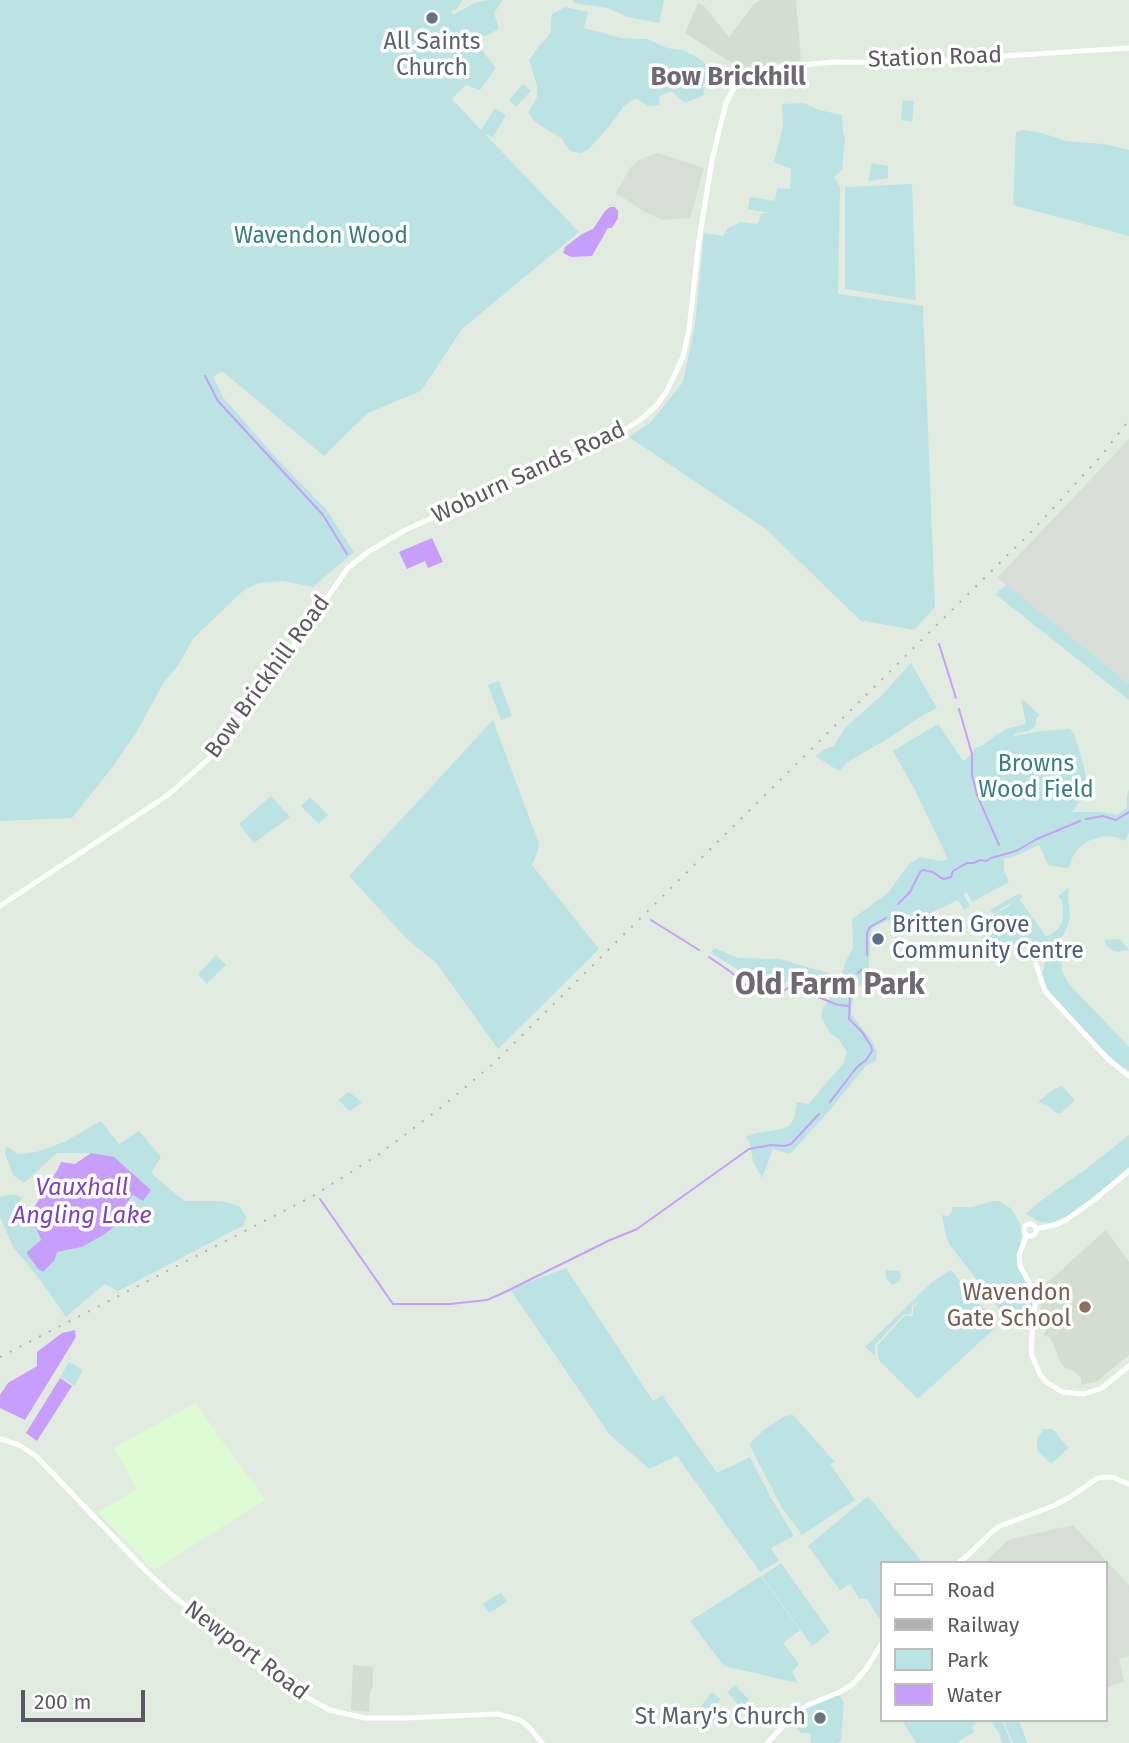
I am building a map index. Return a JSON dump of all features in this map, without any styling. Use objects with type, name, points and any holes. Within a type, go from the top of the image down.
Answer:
[{"type":"street","name":"Station Road","points":[[743,79],[753,72],[769,68],[834,62],[918,63],[1129,48]]},
{"type":"street","name":"Woburn Sands Road","points":[[357,561],[405,530],[607,441],[640,420],[656,405],[667,391],[683,357],[708,180],[726,103],[734,88],[743,79]]},
{"type":"street","name":"Bow Brickhill Road","points":[[0,905],[168,795],[223,746],[327,596],[348,568],[357,561]]},
{"type":"street","points":[[1036,964],[1045,991],[1107,1058],[1129,1076]]},
{"type":"street","points":[[1036,1229],[1066,1220],[1129,1171]]},
{"type":"street","points":[[1027,1235],[1024,1230],[1026,1225],[1033,1225],[1036,1229]]},
{"type":"street","points":[[1027,1235],[1034,1234],[1036,1229]]},
{"type":"street","points":[[1027,1235],[1019,1255],[1020,1266],[1035,1293],[1032,1356],[1046,1382],[1062,1392],[1084,1394],[1102,1388],[1129,1366]]},
{"type":"street","name":"Newport Road","points":[[0,1439],[19,1445],[36,1456],[163,1587],[290,1687],[319,1705],[349,1715],[381,1719],[498,1714],[520,1720],[542,1743]]},
{"type":"street","points":[[961,1561],[993,1531],[1070,1497],[1098,1478],[1112,1476],[1129,1484]]},
{"type":"street","points":[[767,1743],[806,1706],[853,1684],[880,1646]]},
{"type":"shaded area","points":[[760,0],[796,0],[801,60],[753,67],[746,72],[685,33],[698,3],[704,6],[729,37],[753,5]]},
{"type":"shaded area","points":[[657,153],[704,168],[690,218],[662,220],[616,193],[630,168],[639,160]]},
{"type":"shaded area","points":[[1129,439],[1129,684],[997,578]]},
{"type":"shaded area","name":"Wavendon Gate School","points":[[1106,1230],[1129,1262],[1129,1355],[1096,1382],[1081,1385],[1081,1378],[1061,1364],[1053,1343],[1044,1335],[1046,1322],[1041,1314],[1040,1289]]},
{"type":"shaded area","points":[[195,1403],[265,1500],[154,1570],[98,1512],[137,1489],[114,1448]]},
{"type":"shaded area","points":[[1073,1525],[1107,1561],[986,1561],[1008,1540]]},
{"type":"shaded area","points":[[1108,1562],[1129,1585],[1129,1656],[1119,1659],[1124,1681],[1108,1687]]},
{"type":"shaded area","points":[[353,1665],[373,1667],[369,1712],[351,1710]]},
{"type":"green space","name":"Wavendon Wood","points":[[0,0],[462,0],[458,8],[451,11],[453,15],[474,3],[503,0],[494,13],[499,29],[480,39],[480,48],[496,68],[480,90],[466,85],[452,99],[481,130],[495,108],[506,115],[493,137],[484,133],[579,232],[462,329],[421,391],[368,413],[324,456],[222,371],[213,377],[223,397],[278,460],[326,509],[354,552],[313,587],[283,581],[259,583],[244,590],[232,601],[193,639],[177,667],[164,682],[136,733],[72,818],[0,821]]},
{"type":"green space","points":[[573,0],[664,0],[659,23],[627,17],[608,8],[573,3]]},
{"type":"green space","points":[[565,7],[588,12],[584,28],[621,38],[647,39],[693,55],[704,62],[706,68],[704,95],[685,103],[671,91],[660,96],[659,105],[648,106],[637,99],[632,100],[589,149],[580,153],[570,151],[561,138],[535,122],[528,113],[537,97],[537,86],[529,60],[550,34],[552,14]]},
{"type":"green space","points":[[523,84],[531,91],[516,107],[509,100]]},
{"type":"green space","points":[[903,100],[914,101],[912,122],[901,120]]},
{"type":"green space","points":[[804,103],[819,110],[842,115],[845,140],[842,170],[834,177],[840,187],[838,294],[923,306],[935,607],[914,630],[862,622],[766,529],[629,437],[651,422],[683,382],[695,325],[704,233],[723,236],[728,228],[740,222],[758,224],[761,213],[769,213],[748,209],[750,197],[775,201],[777,188],[790,189],[791,169],[774,162],[783,126],[782,104]]},
{"type":"green space","points":[[1022,130],[1066,141],[1103,144],[1129,150],[1129,236],[1013,205],[1016,132]]},
{"type":"green space","points":[[872,163],[888,166],[888,178],[868,181]]},
{"type":"green space","points":[[912,184],[916,300],[845,289],[845,187]]},
{"type":"green space","points":[[1007,585],[1129,684],[1129,700],[995,594]]},
{"type":"green space","points":[[911,663],[937,708],[849,761],[839,771],[815,756],[834,746],[845,728],[882,695]]},
{"type":"green space","points":[[499,681],[512,716],[501,720],[488,685]]},
{"type":"green space","name":"Browns Wood Field","points":[[1021,699],[1040,715],[1036,719],[1036,726],[1029,731],[1013,734],[1014,736],[1070,729],[1074,734],[1088,789],[1072,812],[1104,812],[1117,815],[1127,808],[1129,789],[1129,832],[1125,841],[1104,836],[1088,841],[1079,848],[1066,868],[1048,865],[1039,845],[1011,858],[1004,858],[1004,871],[1009,882],[972,902],[967,892],[963,894],[970,906],[964,910],[958,900],[894,930],[889,920],[874,927],[871,932],[866,985],[854,986],[851,1014],[873,1042],[877,1052],[876,1060],[865,1067],[790,1154],[773,1149],[762,1178],[753,1162],[750,1143],[746,1137],[789,1126],[794,1119],[797,1102],[808,1104],[843,1064],[847,1052],[830,1033],[821,1017],[823,1008],[832,996],[791,980],[778,986],[751,981],[711,953],[714,948],[738,958],[780,959],[841,977],[853,948],[852,919],[888,893],[909,864],[920,857],[941,861],[948,859],[893,751],[938,724],[963,761],[975,748],[984,745],[1006,729],[1026,724]]},
{"type":"green space","points":[[493,720],[539,844],[532,865],[599,949],[498,1049],[437,964],[408,940],[349,876]]},
{"type":"green space","points":[[271,796],[290,817],[254,843],[239,824]]},
{"type":"green space","points":[[310,797],[328,815],[319,824],[301,806]]},
{"type":"green space","points":[[1068,888],[1068,925],[1063,936],[1054,943],[1034,949],[1002,943],[986,947],[982,944],[982,938],[988,936],[979,925],[1011,905],[993,914],[990,910],[1020,893],[1020,900],[1046,936],[1050,935],[1062,922],[1062,901],[1058,896]]},
{"type":"green space","points":[[1120,939],[1129,950],[1117,952],[1105,943],[1105,940]]},
{"type":"green space","points":[[1066,942],[1061,958],[1062,971],[1069,984],[1129,1047],[1129,1071],[1125,1067],[1123,1069],[1097,1045],[1046,987],[1042,975],[1046,958],[1050,951],[1053,953]]},
{"type":"green space","points":[[216,955],[226,965],[207,984],[198,974]]},
{"type":"green space","points":[[1062,1086],[1075,1100],[1061,1113],[1038,1102],[1054,1089]]},
{"type":"green space","points":[[349,1092],[362,1102],[350,1111],[338,1100]]},
{"type":"green space","points":[[101,1121],[119,1144],[139,1131],[161,1157],[151,1173],[184,1201],[221,1201],[239,1206],[246,1216],[244,1225],[118,1291],[104,1284],[66,1317],[13,1247],[0,1217],[0,1197],[14,1194],[22,1198],[18,1204],[30,1214],[41,1240],[27,1252],[33,1264],[43,1272],[57,1252],[82,1247],[105,1234],[132,1210],[127,1204],[134,1195],[151,1190],[114,1158],[91,1153],[57,1153],[24,1183],[13,1175],[5,1153],[6,1146],[18,1154],[37,1152],[64,1142]]},
{"type":"green space","points":[[1129,1135],[1129,1167],[1095,1196],[1067,1216],[1051,1223],[1041,1222],[1025,1214],[1086,1169]]},
{"type":"green space","points":[[999,1201],[1010,1208],[1022,1229],[1019,1259],[1034,1295],[1032,1323],[1012,1322],[1006,1318],[946,1237],[942,1215],[948,1216],[953,1207],[971,1207]]},
{"type":"green space","points":[[566,1268],[653,1401],[662,1395],[717,1473],[750,1457],[794,1536],[771,1548],[779,1561],[760,1572],[677,1456],[649,1469],[609,1434],[510,1289]]},
{"type":"green space","points":[[885,1270],[899,1271],[900,1281],[892,1285],[886,1278]]},
{"type":"green space","points":[[951,1270],[998,1325],[918,1399],[879,1360],[877,1346],[904,1316],[913,1316],[913,1307],[920,1301],[912,1306],[911,1314],[903,1315],[875,1345],[875,1356],[865,1347],[933,1281]]},
{"type":"green space","points":[[69,1362],[83,1370],[75,1386],[60,1377]]},
{"type":"green space","points":[[793,1415],[835,1462],[830,1464],[855,1500],[802,1535],[782,1508],[749,1444],[785,1416]]},
{"type":"green space","points":[[1044,1429],[1056,1432],[1069,1448],[1051,1464],[1037,1450],[1037,1438]]},
{"type":"green space","points":[[868,1496],[921,1561],[880,1561],[879,1618],[867,1599],[859,1599],[850,1584],[840,1590],[808,1546]]},
{"type":"green space","points":[[781,1563],[830,1632],[812,1646],[762,1576]]},
{"type":"green space","points":[[761,1576],[800,1630],[783,1643],[799,1664],[792,1672],[798,1683],[724,1666],[690,1621]]},
{"type":"green space","points":[[501,1592],[507,1602],[489,1613],[483,1604]]},
{"type":"green space","points":[[735,1685],[749,1700],[741,1708],[727,1692]]},
{"type":"green space","points":[[712,1692],[721,1699],[708,1716],[699,1709]]},
{"type":"green space","name":"St Mary's Church","points":[[838,1693],[844,1703],[841,1741],[811,1743],[810,1733],[801,1733],[790,1720],[804,1708]]},
{"type":"green space","points":[[903,1722],[977,1722],[972,1726],[974,1732],[956,1743],[916,1743]]},
{"type":"green space","points":[[991,1722],[1003,1722],[1011,1743],[1002,1743]]},
{"type":"green space","points":[[1004,1722],[1020,1722],[1027,1743],[1013,1743]]},
{"type":"water","points":[[610,207],[615,207],[618,211],[618,218],[612,228],[608,228],[592,256],[571,257],[563,253],[565,247],[593,229]]},
{"type":"water","points":[[432,538],[443,562],[428,568],[425,561],[407,569],[399,552]]},
{"type":"water","name":"Vauxhall Angling Lake","points":[[91,1153],[114,1157],[151,1190],[143,1201],[133,1195],[119,1214],[120,1222],[105,1234],[82,1247],[57,1252],[54,1261],[43,1272],[27,1254],[41,1240],[30,1214],[61,1162],[75,1164]]},
{"type":"water","points":[[75,1330],[76,1337],[25,1420],[0,1408],[0,1395],[8,1383],[37,1366],[37,1352],[62,1333]]},
{"type":"water","points":[[60,1378],[72,1386],[37,1441],[26,1433]]},
{"type":"waterway","points":[[205,376],[218,401],[323,515],[347,554]]},
{"type":"waterway","points":[[939,644],[956,698]]},
{"type":"waterway","points":[[959,709],[972,754],[972,775],[977,795],[999,845]]},
{"type":"waterway","points":[[1086,819],[1103,816],[1116,820],[1129,812]]},
{"type":"waterway","points":[[898,904],[910,892],[923,870],[933,872],[944,879],[951,877],[953,871],[967,863],[986,861],[1016,851],[1080,821]]},
{"type":"waterway","points":[[867,955],[867,933],[870,927],[886,918]]},
{"type":"waterway","points":[[651,920],[699,950]]},
{"type":"waterway","points":[[709,957],[751,987],[780,993],[791,986],[838,1005],[849,1006]]},
{"type":"waterway","points":[[858,973],[861,970]]},
{"type":"waterway","points":[[830,1102],[872,1051],[862,1032],[849,1019],[852,984]]},
{"type":"waterway","points":[[320,1199],[393,1304],[450,1304],[487,1300],[637,1229],[749,1149],[791,1144],[819,1114]]},
{"type":"railway","points":[[0,1357],[313,1196],[378,1155],[443,1106],[494,1063],[1034,529],[1101,456],[1129,420]]},
{"type":"place","name":"All Saints Church","points":[[432,18]]},
{"type":"place","name":"Britten Grove Community Centre","points":[[878,939]]},
{"type":"place","name":"Wavendon Gate School","points":[[1085,1307]]},
{"type":"place","name":"St Mary's Church","points":[[820,1718]]},
{"type":"district","name":"Bow Brickhill","points":[[728,78]]},
{"type":"district","name":"Old Farm Park","points":[[830,986]]}]
